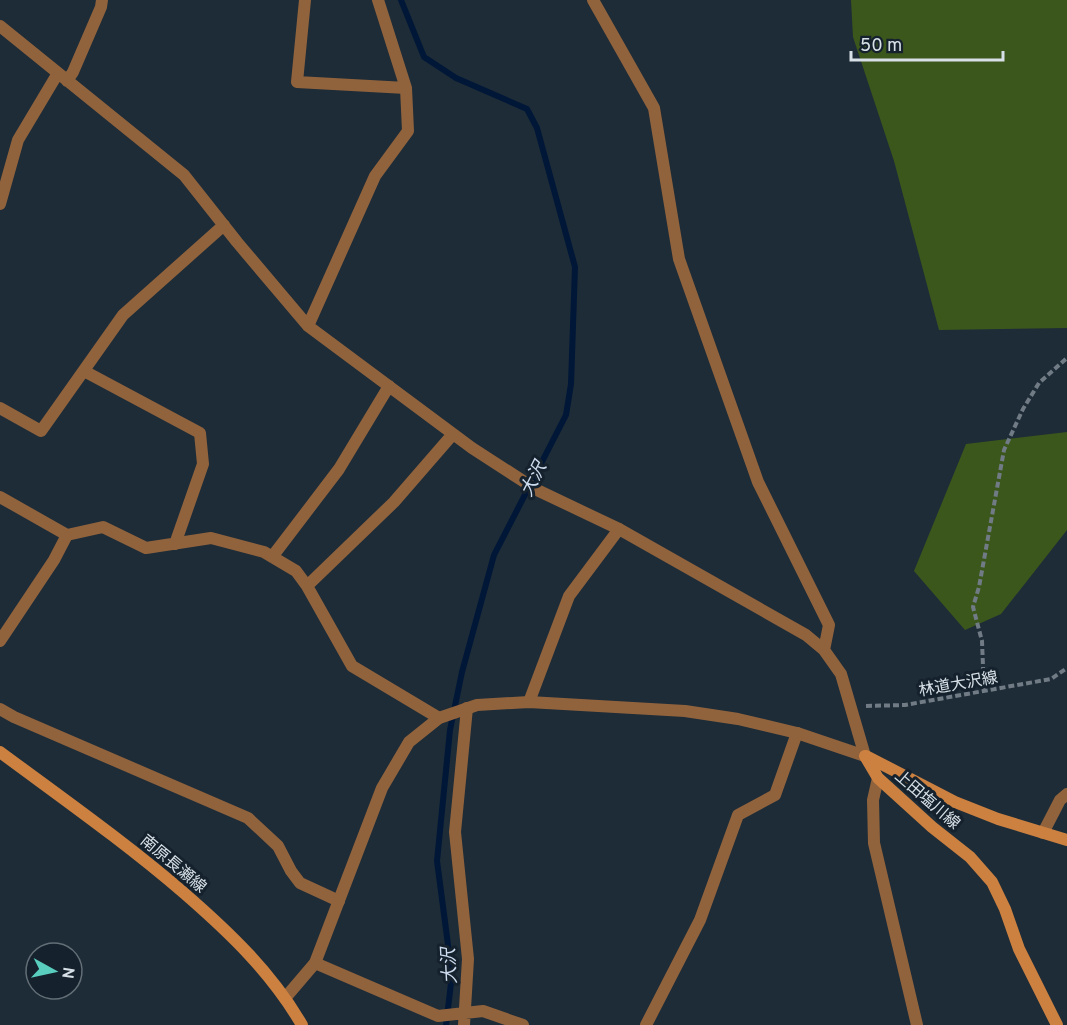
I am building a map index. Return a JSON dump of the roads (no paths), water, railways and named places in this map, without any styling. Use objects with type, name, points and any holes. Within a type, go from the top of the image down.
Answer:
[{"type":"main road","name":"南原長瀬線","points":[[0,752],[139,854],[247,950],[286,998],[302,1025]]},
{"type":"main road","name":"上田塩川線","points":[[865,756],[878,778],[970,857],[992,882],[1005,909],[1019,949],[1057,1025]]},
{"type":"main road","name":"上田塩川線","points":[[865,756],[955,802],[998,819],[1067,840]]},
{"type":"street","points":[[0,204],[18,140],[63,77],[74,72],[102,0]]},
{"type":"street","points":[[305,0],[297,82],[406,88]]},
{"type":"street","points":[[308,326],[375,176],[408,131],[406,88],[378,0]]},
{"type":"street","points":[[593,0],[654,108],[679,259],[758,482],[829,625],[824,650]]},
{"type":"street","points":[[0,26],[184,175],[308,326],[453,434],[537,490],[619,529],[806,635],[824,650],[841,674],[865,756]]},
{"type":"street","points":[[0,408],[41,431],[123,315],[224,225]]},
{"type":"street","points":[[84,371],[200,433],[203,464],[175,544]]},
{"type":"street","points":[[272,557],[339,469],[389,386]]},
{"type":"street","points":[[307,586],[394,502],[453,434]]},
{"type":"street","points":[[0,497],[67,535],[103,527],[146,548],[211,538],[264,552],[296,571],[307,586],[352,666],[439,718]]},
{"type":"street","points":[[529,702],[569,596],[619,529]]},
{"type":"street","points":[[0,641],[54,561],[67,535]]},
{"type":"street","points":[[286,998],[315,963],[382,788],[409,742],[439,718],[477,705],[529,702],[685,711],[738,719],[797,733],[865,756]]},
{"type":"street","points":[[465,1019],[468,959],[455,832],[467,708]]},
{"type":"street","points":[[0,709],[248,818],[278,846],[300,883],[339,901]]},
{"type":"street","points":[[646,1025],[700,920],[738,815],[776,795],[797,733]]},
{"type":"street","points":[[878,778],[873,800],[874,843],[917,1025]]},
{"type":"street","points":[[1043,833],[1060,800],[1067,794]]},
{"type":"street","points":[[315,963],[438,1016],[465,1019],[483,1011],[523,1025]]},
{"type":"waterway","name":"大沢","points":[[401,0],[424,57],[456,78],[527,109],[537,128],[575,267],[571,384],[566,415],[494,555],[462,672],[450,730],[437,861],[452,975],[446,1025]]}]
